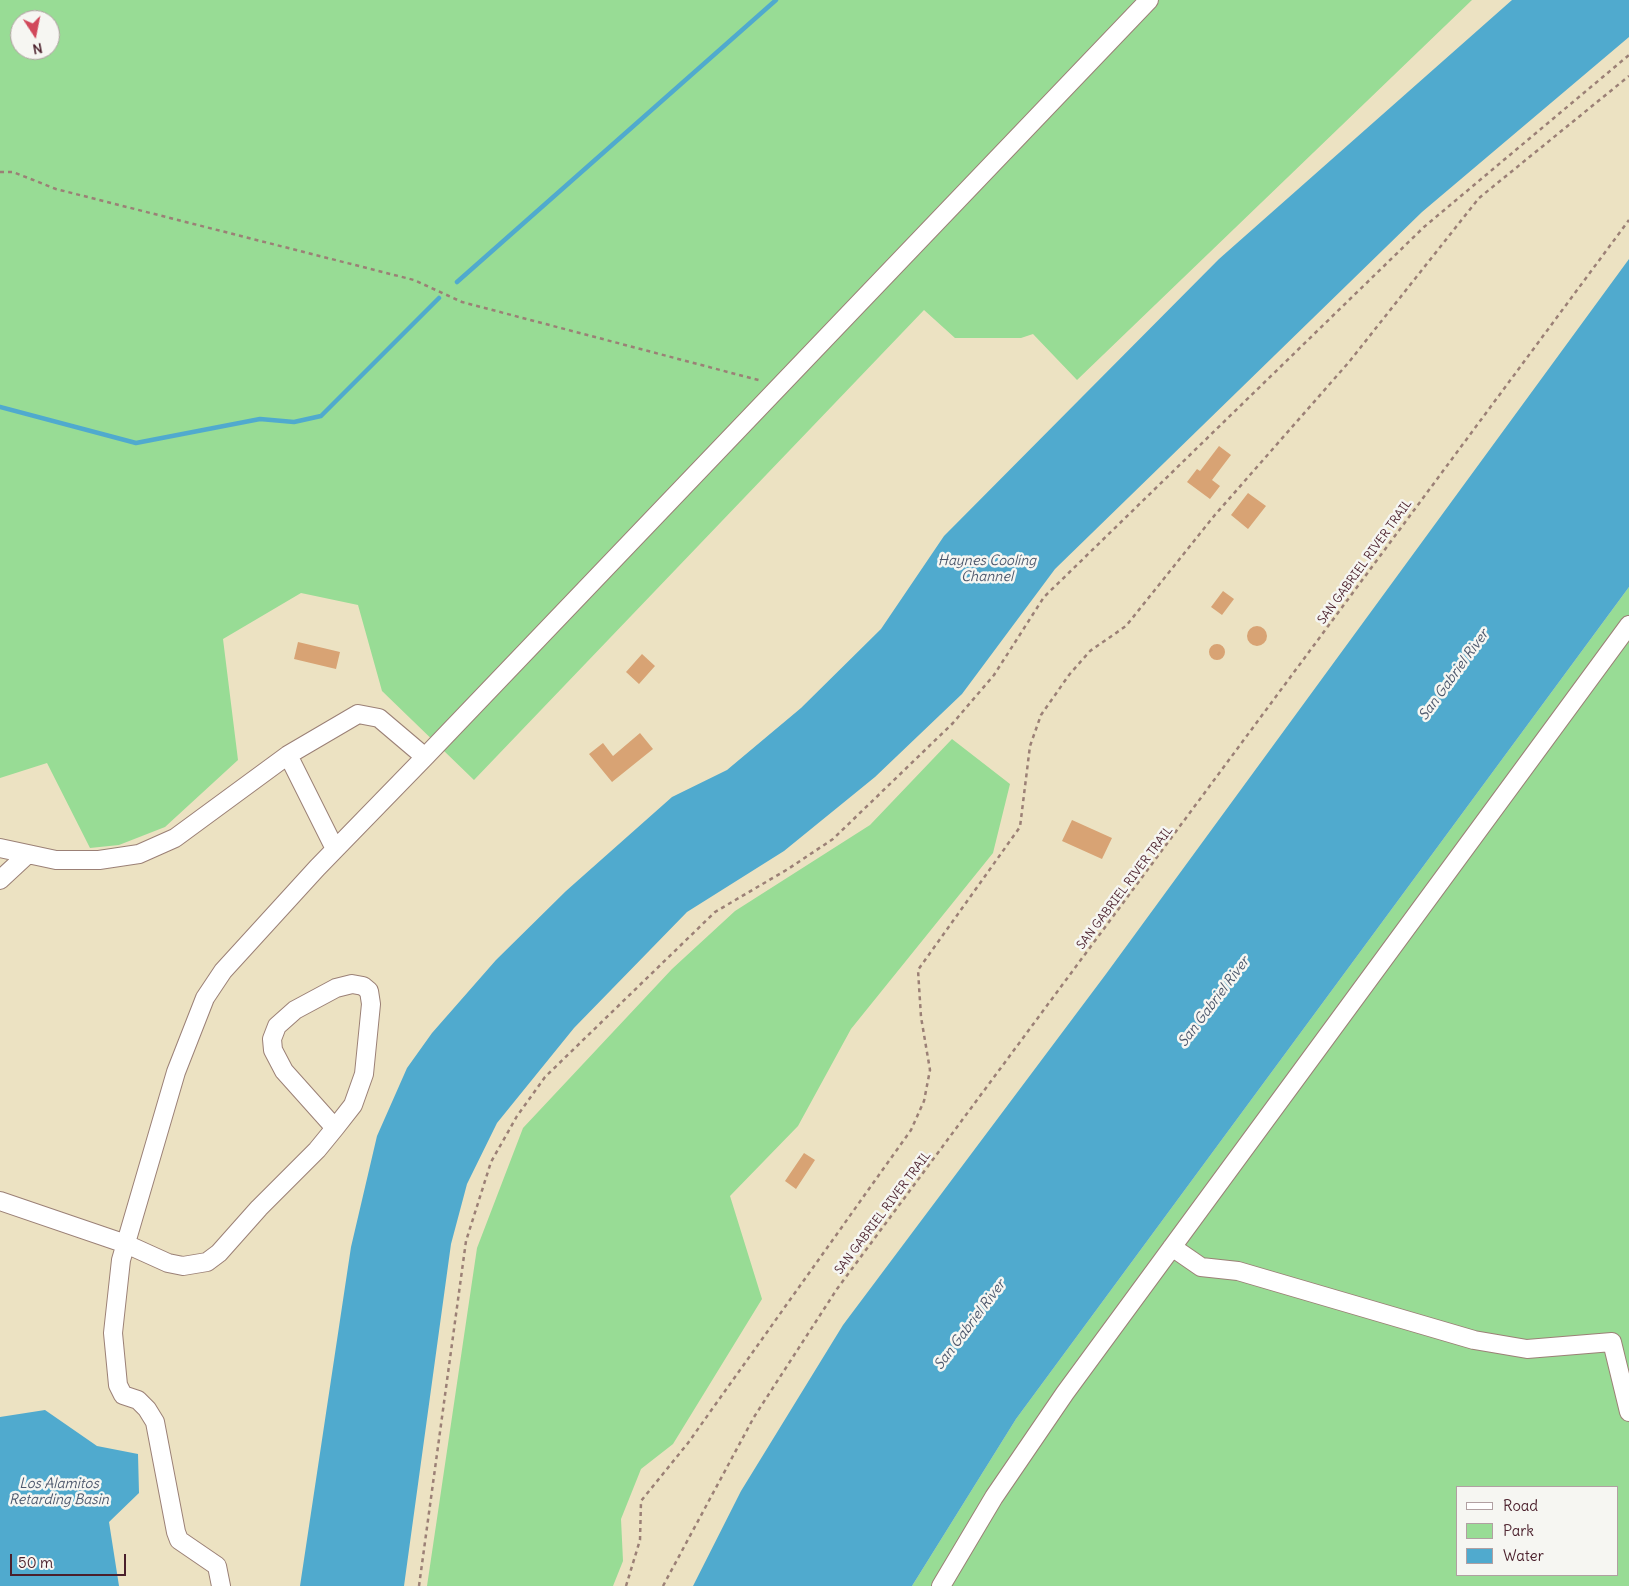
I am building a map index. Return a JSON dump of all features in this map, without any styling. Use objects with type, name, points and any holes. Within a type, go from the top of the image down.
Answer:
[{"type":"lane","points":[[221,1586],[218,1566],[179,1540],[174,1523],[155,1422],[147,1409],[138,1400],[123,1396],[118,1385],[113,1334],[121,1260],[176,1072],[205,998],[223,971],[335,849],[781,386],[1149,0]]},
{"type":"lane","points":[[941,1586],[994,1498],[1065,1393],[1629,626]]},
{"type":"lane","points":[[0,848],[56,860],[99,860],[138,854],[175,838],[288,756],[358,714],[379,718],[425,757]]},
{"type":"lane","points":[[288,756],[335,849]]},
{"type":"lane","points":[[0,880],[28,854]]},
{"type":"lane","points":[[0,1201],[126,1244],[168,1263],[183,1266],[207,1262],[219,1253],[259,1208],[317,1150],[335,1128],[353,1105],[364,1074],[368,1050],[371,1004],[369,991],[363,986],[352,984],[336,988],[295,1010],[277,1026],[272,1039],[273,1050],[284,1071],[335,1128]]},
{"type":"lane","points":[[1172,1247],[1201,1267],[1238,1271],[1474,1340],[1527,1349],[1612,1342],[1629,1412]]},
{"type":"path","points":[[419,1586],[466,1241],[491,1162],[517,1116],[545,1077],[715,912],[788,869],[833,839],[953,723],[994,675],[1044,598],[1058,584],[1424,227],[1629,54]]},
{"type":"path","points":[[626,1586],[640,1540],[641,1501],[688,1443],[914,1123],[924,1101],[930,1070],[921,1017],[918,970],[1020,827],[1030,746],[1041,715],[1068,675],[1090,651],[1126,626],[1214,516],[1349,362],[1479,198],[1629,76]]},
{"type":"path","points":[[0,172],[12,172],[56,189],[414,280],[462,302],[781,386]]},
{"type":"path","name":"SAN GABRIEL RIVER TRAIL","points":[[664,1586],[754,1417],[837,1289],[1629,220]]},
{"type":"green space","points":[[0,0],[1472,0],[1077,380],[1033,334],[1021,338],[955,338],[924,310],[474,780],[382,691],[358,605],[301,593],[223,639],[238,760],[165,827],[119,845],[90,848],[47,763],[0,778]]},
{"type":"green space","points":[[1629,587],[1629,1586],[912,1586],[1016,1419]]},
{"type":"green space","points":[[952,739],[1010,784],[993,853],[851,1029],[798,1126],[730,1196],[762,1299],[673,1444],[641,1469],[621,1519],[623,1561],[613,1586],[427,1586],[477,1248],[523,1128],[672,969],[735,911],[870,825]]},
{"type":"water","name":"Haynes Cooling Channel","points":[[1512,0],[1629,0],[1629,37],[1422,212],[1055,569],[962,694],[875,777],[784,851],[687,912],[574,1028],[497,1123],[467,1184],[451,1244],[404,1586],[300,1586],[351,1247],[377,1136],[407,1068],[432,1033],[496,960],[566,891],[672,797],[727,770],[801,708],[881,629],[944,536],[1219,259]]},
{"type":"water","name":"San Gabriel River","points":[[1629,259],[1629,587],[1016,1419],[912,1586],[693,1586],[741,1491],[843,1325],[1106,974]]},
{"type":"water","name":"Los Alamitos Retarding Basin","points":[[45,1410],[97,1446],[138,1454],[139,1493],[109,1522],[119,1586],[0,1586],[0,1417]]},
{"type":"building","points":[[1219,446],[1231,455],[1212,480],[1220,486],[1210,499],[1187,482],[1197,469],[1200,471]]},
{"type":"building","points":[[1248,493],[1266,506],[1248,529],[1231,515]]},
{"type":"building","points":[[1223,591],[1234,599],[1222,615],[1211,607]]},
{"type":"building","points":[[1257,626],[1264,629],[1267,636],[1264,643],[1257,646],[1250,643],[1247,636],[1250,629]]},
{"type":"building","points":[[298,642],[340,652],[336,669],[294,659]]},
{"type":"building","points":[[1217,644],[1225,652],[1217,660],[1209,652]]},
{"type":"building","points":[[642,654],[655,666],[639,684],[626,672]]},
{"type":"building","points":[[640,733],[653,749],[612,782],[589,754],[603,743],[613,756]]},
{"type":"building","points":[[1072,820],[1112,838],[1102,859],[1062,841]]},
{"type":"building","points":[[804,1153],[815,1160],[796,1189],[785,1181]]},
{"type":"waterway","points":[[457,282],[776,0]]},
{"type":"waterway","points":[[0,407],[136,443],[260,419],[294,422],[321,416],[439,298]]}]
